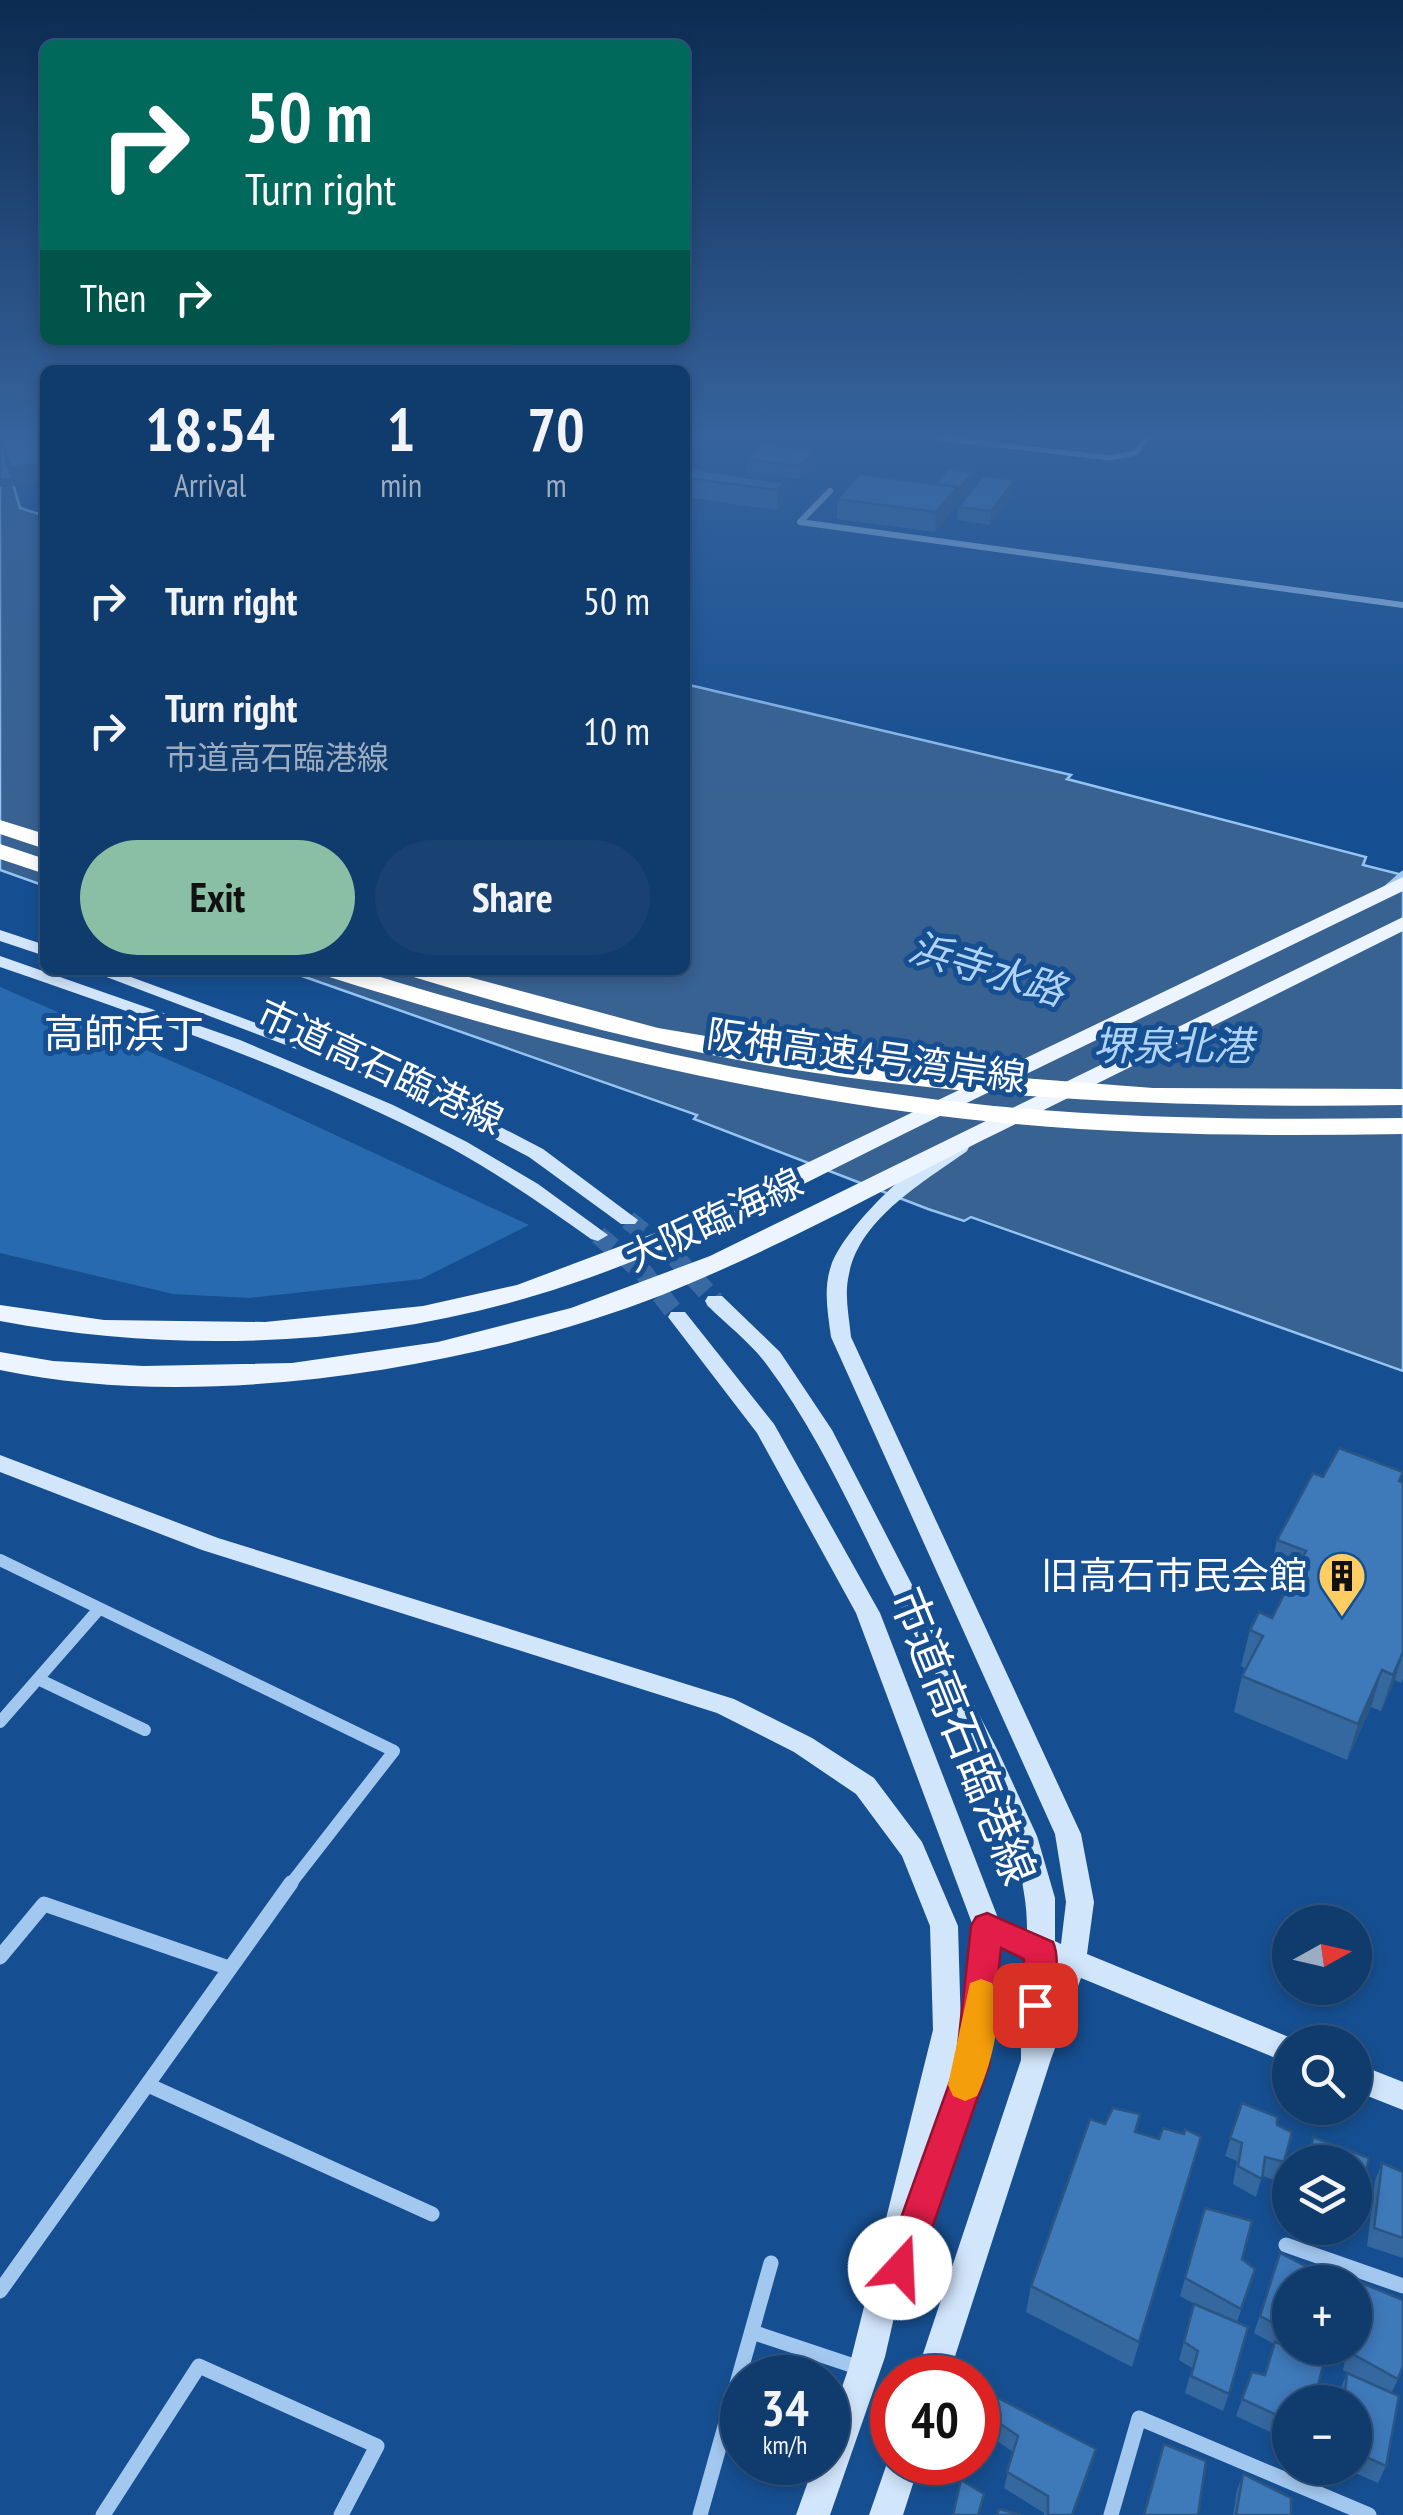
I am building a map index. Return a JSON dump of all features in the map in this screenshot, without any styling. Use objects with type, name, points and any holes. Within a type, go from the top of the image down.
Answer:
[{"type":"highway","points":[[0,827],[40,840]]},
{"type":"highway","points":[[0,851],[40,866]]},
{"type":"highway","name":"阪神高速4号湾岸線","points":[[348,975],[548,1037],[661,1064],[857,1099],[1080,1122],[1222,1128],[1403,1126]]},
{"type":"highway","name":"阪神高速4号湾岸線","points":[[433,975],[535,1006],[651,1034],[858,1072],[1079,1094],[1248,1100],[1403,1097]]},
{"type":"main road","name":"大阪臨海線","points":[[0,1313],[176,1331],[266,1330],[426,1314],[509,1294],[636,1252],[1393,888]]},
{"type":"main road","name":"大阪臨海線","points":[[0,1361],[102,1373],[214,1378],[318,1371],[490,1341],[640,1297],[909,1176],[972,1139],[1403,923]]},
{"type":"street","points":[[1042,555],[1403,605]]},
{"type":"street","points":[[1393,888],[1403,875]]},
{"type":"street","points":[[0,934],[40,949]]},
{"type":"street","name":"市道高石臨港線","points":[[0,960],[40,974]]},
{"type":"street","name":"市道高石臨港線","points":[[42,975],[181,1025],[362,1098],[483,1158],[598,1234]]},
{"type":"street","name":"市道高石臨港線","points":[[110,975],[400,1082],[536,1152],[628,1220]]},
{"type":"street","points":[[909,1176],[868,1222],[842,1260],[836,1293],[842,1337],[1068,1834],[1080,1902],[1072,1964],[1036,2060]]},
{"type":"street","name":"市道高石臨港線","points":[[716,1300],[772,1357],[824,1435],[990,1760],[1024,1836],[1041,1898],[1036,2060],[939,2355]]},
{"type":"street","name":"市道高石臨港線","points":[[678,1316],[766,1429],[868,1613],[987,1926],[972,2065],[813,2515]]},
{"type":"street","points":[[0,1463],[210,1544],[725,1706],[802,1745],[865,1786],[913,1850],[944,1926],[947,2030],[865,2370],[752,2332]]},
{"type":"street","points":[[0,1560],[394,1750],[326,1834],[0,2291]]},
{"type":"street","points":[[0,1722],[99,1609]]},
{"type":"street","points":[[38,1679],[145,1730]]},
{"type":"street","points":[[0,1957],[44,1904],[230,1968]]},
{"type":"street","points":[[987,1926],[1041,1952],[1272,2044]]},
{"type":"street","points":[[1372,2083],[1403,2096]]},
{"type":"street","points":[[148,2085],[432,2214]]},
{"type":"street","points":[[1286,2245],[1403,2286]]},
{"type":"street","points":[[700,2515],[771,2262]]},
{"type":"street","points":[[102,2515],[199,2366],[377,2446],[341,2515]]},
{"type":"street","points":[[1111,2515],[1139,2418],[1369,2515]]},
{"type":"street","points":[[886,2515],[896,2485]]},
{"type":"shaded area","points":[[0,987],[236,1089],[529,1225],[421,1279],[250,1298],[173,1294],[0,1253]]},
{"type":"water","points":[[0,555],[40,555],[40,884],[0,870]]},
{"type":"water","name":"堺泉北港","points":[[690,685],[1071,775],[1067,779],[1366,857],[1363,865],[1403,875],[1403,1371],[971,1217],[964,1221],[928,1209],[694,1119],[697,1115],[299,975],[690,975]]},
{"type":"building","name":"旧高石市民会館","points":[[1339,1448],[1403,1472],[1399,1481],[1403,1483],[1403,1652],[1393,1675],[1382,1670],[1358,1724],[1242,1676],[1263,1636],[1250,1630],[1259,1612],[1272,1618],[1306,1551],[1277,1540],[1313,1473],[1323,1477]]},
{"type":"building","points":[[1242,2103],[1272,2115],[1272,2125],[1292,2132],[1289,2145],[1272,2145],[1272,2159],[1265,2157],[1262,2179],[1238,2166],[1242,2143],[1230,2138]]},
{"type":"building","points":[[1113,2108],[1140,2114],[1135,2132],[1159,2139],[1163,2128],[1184,2134],[1185,2129],[1201,2137],[1139,2342],[1031,2286],[1090,2119],[1105,2124]]},
{"type":"building","points":[[1313,2137],[1334,2145],[1312,2145]]},
{"type":"building","points":[[1382,2163],[1403,2172],[1403,2238],[1374,2228]]},
{"type":"building","points":[[1205,2208],[1252,2221],[1242,2259],[1255,2269],[1241,2309],[1185,2278]]},
{"type":"building","points":[[1280,2253],[1303,2265],[1276,2265]]},
{"type":"building","points":[[1272,2278],[1272,2322],[1260,2316]]},
{"type":"building","points":[[1372,2287],[1403,2300],[1403,2366],[1398,2379],[1372,2365]]},
{"type":"building","points":[[1194,2304],[1248,2327],[1229,2394],[1191,2376],[1198,2351],[1184,2342]]},
{"type":"building","points":[[1272,2352],[1272,2365],[1323,2365],[1318,2385],[1272,2385],[1272,2413],[1242,2399],[1252,2372],[1265,2375]]},
{"type":"building","points":[[1347,2373],[1399,2396],[1386,2466],[1372,2460],[1372,2385],[1346,2385]]},
{"type":"building","points":[[1000,2399],[1096,2449],[1072,2515],[1048,2515],[1048,2496],[1007,2472],[1018,2436],[1000,2424]]},
{"type":"building","points":[[1164,2444],[1206,2461],[1198,2515],[1144,2515]]},
{"type":"building","points":[[1243,2474],[1291,2498],[1291,2515],[1236,2515]]},
{"type":"building","points":[[960,2485],[969,2485],[984,2494],[978,2515],[953,2515]]},
{"type":"building","points":[[999,2509],[1021,2515],[997,2515]]},
{"type":"tunnel","points":[[628,1220],[676,1258],[715,1301]]},
{"type":"tunnel","points":[[598,1235],[644,1273],[678,1317]]},
{"type":"slow traffic","points":[[965,2085],[977,2040],[981,1994]]},
{"type":"place","name":"旧高石市民会館","points":[[1342,1618]]},
{"type":"district","name":"高師浜丁","points":[[124,1034]]},
{"type":"route","points":[[900,2268],[972,2065],[987,1926],[1041,1952],[1035,2005]]},
{"type":"water label","name":"浜寺水路","points":[[987,969]]}]
